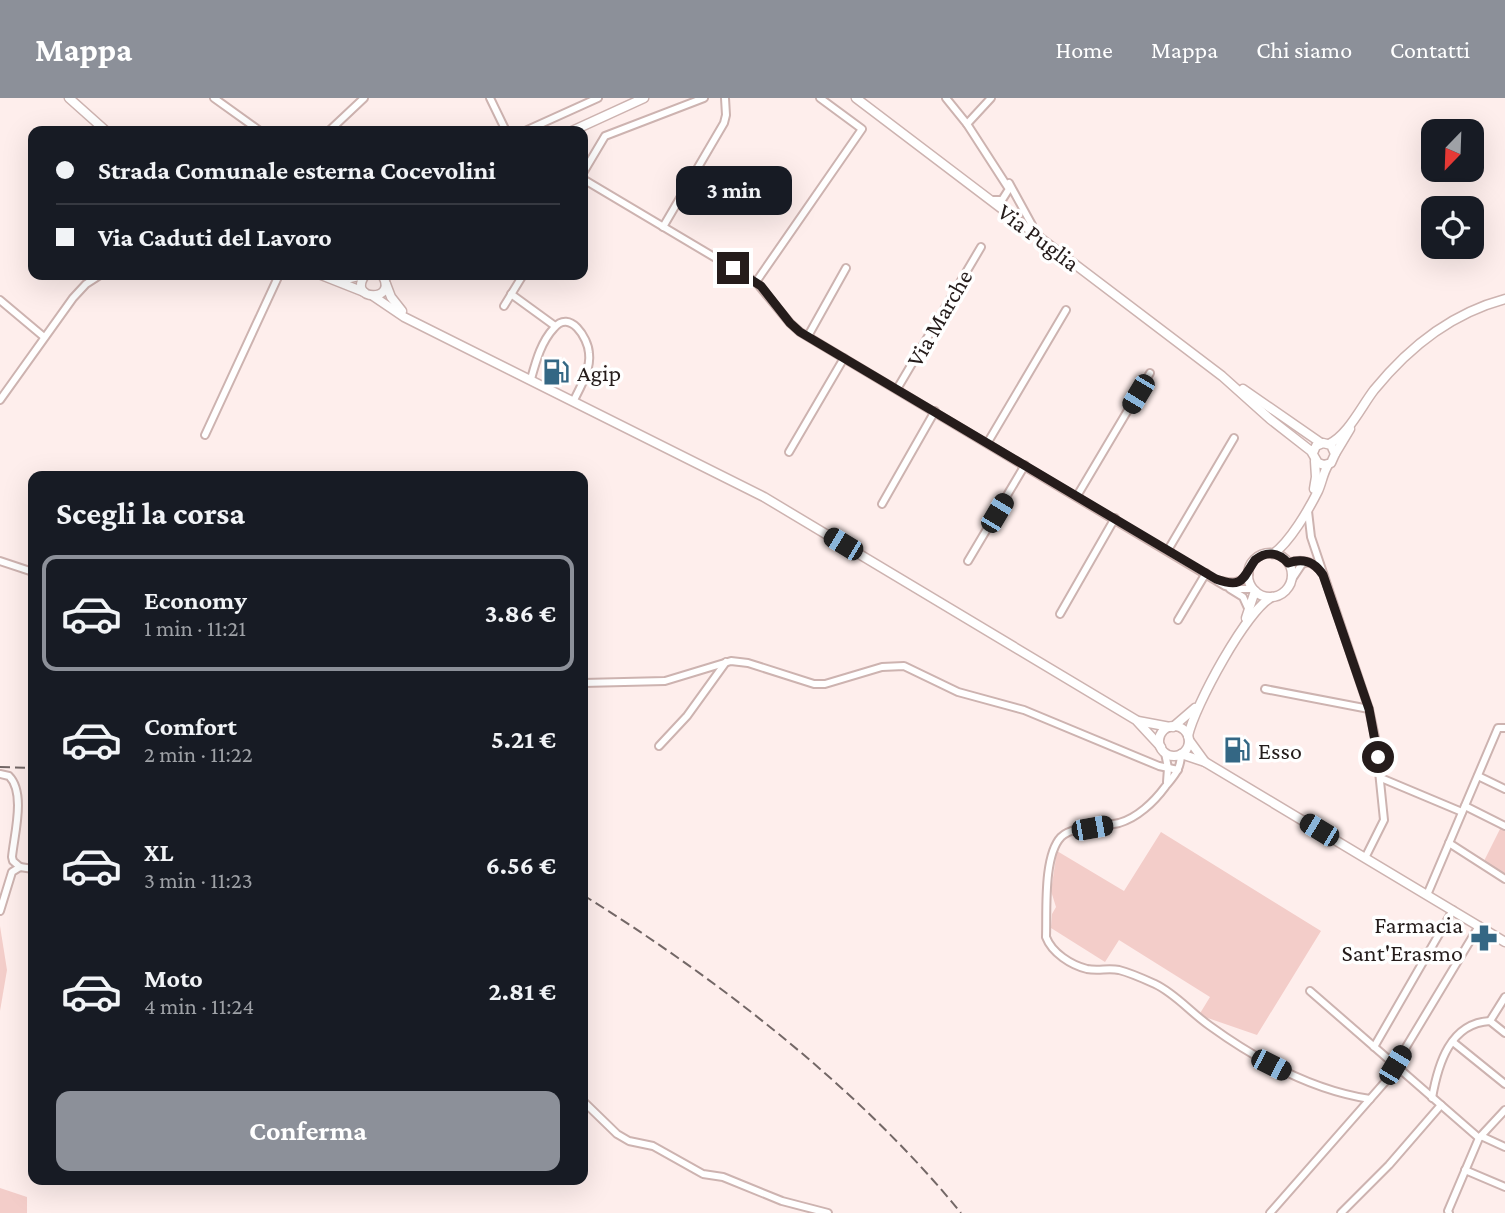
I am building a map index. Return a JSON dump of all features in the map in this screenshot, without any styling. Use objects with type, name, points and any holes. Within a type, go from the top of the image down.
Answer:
[{"type":"main road","points":[[69,98],[100,126]]},
{"type":"main road","points":[[583,126],[643,98]]},
{"type":"main road","name":"Via Puglia","points":[[856,98],[1222,376],[1314,457]]},
{"type":"main road","points":[[333,280],[368,294],[398,313],[764,497],[1136,720],[1163,750],[1172,756],[1181,754],[1205,762],[1505,942]]},
{"type":"main road","points":[[362,280],[361,285],[368,294]]},
{"type":"main road","points":[[368,294],[380,294],[385,280]]},
{"type":"main road","points":[[385,280],[390,297],[400,310],[432,329]]},
{"type":"main road","points":[[1308,505],[1316,484],[1314,448],[1340,435],[1392,369],[1436,332],[1463,314],[1505,299]]},
{"type":"main road","name":"Via Puglia","points":[[1222,376],[1325,443]]},
{"type":"main road","points":[[1237,639],[1249,612],[1254,590],[1249,574],[1251,564],[1259,557],[1273,554],[1280,549],[1296,527],[1359,411]]},
{"type":"main road","points":[[1325,443],[1335,454]]},
{"type":"main road","points":[[1314,457],[1321,465],[1328,465]]},
{"type":"main road","points":[[1181,754],[1188,747],[1188,738],[1198,706],[1237,639],[1258,607],[1286,591],[1292,579],[1287,561],[1296,527]]},
{"type":"main road","points":[[1273,554],[1287,561]]},
{"type":"main road","points":[[1254,590],[1272,597]]},
{"type":"main road","points":[[1163,750],[1161,736],[1198,706]]},
{"type":"main road","points":[[1136,720],[1183,730],[1205,762]]},
{"type":"street","points":[[214,98],[253,126]]},
{"type":"street","points":[[334,126],[364,98]]},
{"type":"street","points":[[490,98],[504,126]]},
{"type":"street","points":[[535,126],[598,98]]},
{"type":"street","points":[[677,107],[692,98]]},
{"type":"street","points":[[588,165],[605,136],[704,98]]},
{"type":"street","points":[[756,282],[862,129],[820,98]]},
{"type":"street","points":[[946,98],[967,124],[1009,189],[1002,200],[990,200]]},
{"type":"street","points":[[967,124],[991,98]]},
{"type":"street","points":[[663,227],[724,123],[724,100]]},
{"type":"street","points":[[995,165],[1007,179],[1032,225],[1033,233]]},
{"type":"street","points":[[588,182],[756,282],[794,328],[1216,579],[1243,597],[1249,612]]},
{"type":"street","name":"Via Marche","points":[[897,389],[981,247]]},
{"type":"street","points":[[808,336],[846,268]]},
{"type":"street","points":[[0,400],[73,298],[92,280]]},
{"type":"street","points":[[205,435],[277,280]]},
{"type":"street","points":[[504,306],[520,280]]},
{"type":"street","points":[[511,294],[555,326]]},
{"type":"street","points":[[0,300],[44,337]]},
{"type":"street","points":[[988,442],[1066,310]]},
{"type":"street","points":[[531,379],[540,350],[555,326],[561,323],[574,324],[583,333],[590,355],[585,378],[574,400]]},
{"type":"street","points":[[789,452],[844,358]]},
{"type":"street","points":[[1077,496],[1150,373]]},
{"type":"street","points":[[882,504],[935,411]]},
{"type":"street","points":[[1168,550],[1234,438]]},
{"type":"street","points":[[968,561],[1025,465]]},
{"type":"street","points":[[1308,505],[1311,537],[1369,709],[1381,778],[1384,820],[1365,858]]},
{"type":"street","points":[[1059,614],[1115,519]]},
{"type":"street","points":[[1287,561],[1299,559],[1310,562],[1323,575]]},
{"type":"street","points":[[0,561],[28,570]]},
{"type":"street","points":[[1292,579],[1302,564],[1310,562]]},
{"type":"street","points":[[1178,620],[1206,573]]},
{"type":"street","points":[[1216,579],[1234,583],[1242,581],[1249,574]]},
{"type":"street","points":[[1225,586],[1254,590]]},
{"type":"street","points":[[659,746],[687,716],[726,662]]},
{"type":"street","points":[[588,683],[665,681],[726,662],[748,663],[807,683],[820,684],[882,667],[904,666],[958,692],[1024,709],[1168,768],[1179,768]]},
{"type":"street","points":[[1265,689],[1369,709]]},
{"type":"street","points":[[1427,894],[1501,729]]},
{"type":"street","points":[[1163,750],[1168,768],[1167,784]]},
{"type":"street","points":[[1179,768],[1181,754]]},
{"type":"street","points":[[1193,758],[1179,768],[1154,802],[1129,819],[1071,831],[1060,838],[1053,855],[1047,891],[1048,944],[1074,964],[1086,968],[1120,971],[1170,992],[1196,1016],[1234,1043],[1285,1072],[1333,1090],[1370,1099]]},
{"type":"street","points":[[0,774],[9,776],[14,782],[18,816],[13,861],[19,867],[28,868]]},
{"type":"street","points":[[1478,776],[1505,789]]},
{"type":"street","points":[[1381,778],[1505,826]]},
{"type":"street","points":[[1448,843],[1505,879]]},
{"type":"street","points":[[0,911],[12,872],[19,867]]},
{"type":"street","points":[[1374,1047],[1453,910]]},
{"type":"street","points":[[1270,1213],[1385,1082],[1479,926]]},
{"type":"street","points":[[1310,991],[1480,1137],[1505,1147]]},
{"type":"street","points":[[1433,1098],[1439,1065],[1453,1042],[1466,1026],[1490,1021],[1505,997]]},
{"type":"street","points":[[1490,1021],[1505,1033]]},
{"type":"street","points":[[1453,1042],[1505,1084]]},
{"type":"street","points":[[1341,1213],[1389,1165],[1441,1105]]},
{"type":"street","points":[[588,1106],[617,1134],[629,1141],[653,1146],[703,1174],[723,1177],[782,1201],[828,1213]]},
{"type":"street","points":[[1448,1212],[1480,1137],[1505,1110]]},
{"type":"street","points":[[1465,1170],[1505,1187]]},
{"type":"shaded area","points":[[1501,827],[1505,829],[1505,874],[1484,861]]},
{"type":"shaded area","points":[[1161,832],[1321,931],[1257,1035],[1199,1015],[1210,997],[1119,940],[1105,962],[1051,928],[1052,914],[1056,907],[1051,891],[1057,851],[1124,891]]},
{"type":"shaded area","points":[[0,926],[7,970],[0,1011]]},
{"type":"shaded area","points":[[0,1188],[27,1197],[27,1213],[0,1213]]},
{"type":"railway","points":[[0,767],[28,768]]},
{"type":"railway","points":[[588,898],[685,963],[785,1039],[878,1123],[961,1213]]},
{"type":"place","name":"Agip","points":[[556,372]]},
{"type":"place","name":"Esso","points":[[1237,750]]},
{"type":"place","name":"Farmacia Sant'Erasmo","points":[[1484,938]]},
{"type":"route","points":[[733,268],[761,286],[800,332],[1216,579],[1228,583],[1242,581],[1249,574],[1251,564],[1268,554],[1278,555],[1288,563],[1299,559],[1314,564],[1323,575],[1369,709],[1378,757]]}]
